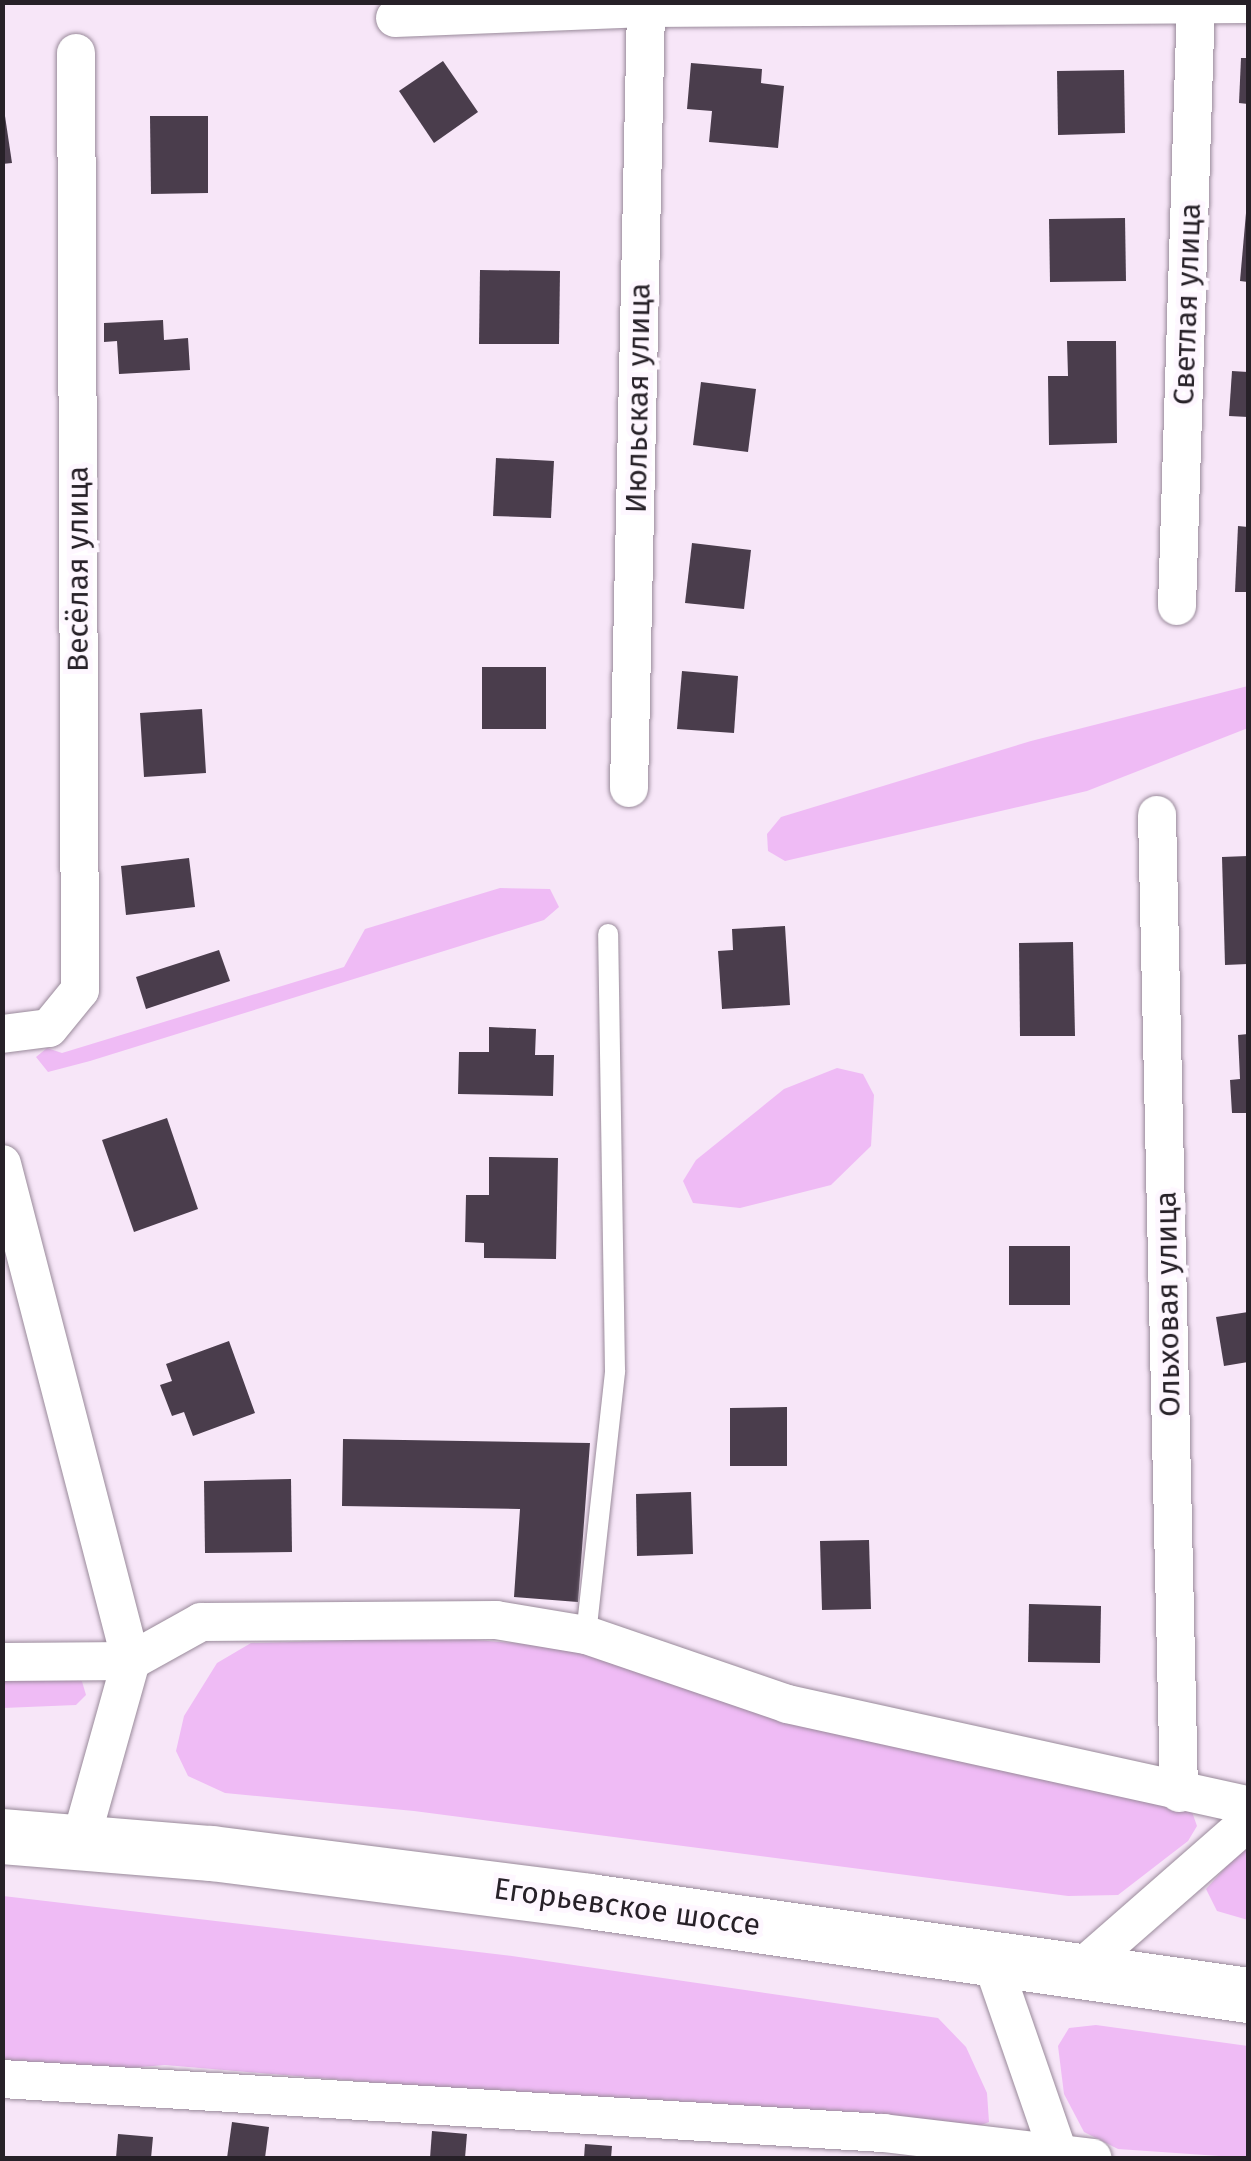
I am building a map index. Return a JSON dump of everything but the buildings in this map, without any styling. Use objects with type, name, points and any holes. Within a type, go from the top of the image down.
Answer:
[{"type":"main road","name":"Егорьевское шоссе","points":[[2,1836],[589,1900],[1248,1995]]},
{"type":"street","name":"Светлая улица","points":[[1177,606],[1196,3]]},
{"type":"street","points":[[395,18],[646,8],[1248,4]]},
{"type":"street","name":"Июльская улица","points":[[629,788],[646,8]]},
{"type":"street","name":"Весёлая улица","points":[[2,1034],[49,1028],[80,990],[76,53]]},
{"type":"street","name":"Ольховая улица","points":[[1157,815],[1179,1792]]},
{"type":"street","points":[[2,1164],[7,1201],[130,1661],[80,1842]]},
{"type":"street","points":[[2,1662],[130,1661],[201,1622],[496,1620],[586,1635],[787,1704],[1248,1804]]},
{"type":"street","points":[[1079,1970],[1248,1822]]},
{"type":"street","points":[[2,2080],[883,2133],[1070,2157],[991,1958]]},
{"type":"lane","points":[[586,1635],[615,1371],[608,934]]},
{"type":"shaded area","points":[[1248,686],[1248,728],[1087,791],[785,861],[768,851],[767,834],[781,817],[1031,741]]},
{"type":"shaded area","points":[[500,888],[550,889],[559,907],[544,920],[90,1061],[48,1072],[36,1057],[47,1048],[62,1053],[344,967],[365,929]]},
{"type":"shaded area","points":[[837,1068],[863,1074],[874,1095],[871,1146],[831,1185],[740,1208],[693,1203],[683,1181],[696,1160],[784,1089]]},
{"type":"shaded area","points":[[450,1638],[577,1648],[1191,1809],[1197,1826],[1188,1841],[1118,1895],[1068,1896],[414,1811],[225,1793],[188,1776],[176,1751],[184,1716],[217,1663],[251,1643]]},
{"type":"shaded area","points":[[2,1667],[81,1678],[86,1695],[76,1705],[3,1708]]},
{"type":"shaded area","points":[[1248,1843],[1248,1920],[1217,1911],[1206,1889]]},
{"type":"shaded area","points":[[3,1896],[512,1956],[938,2018],[966,2047],[987,2093],[989,2122],[964,2132],[165,2065],[22,2077],[3,2070]]},
{"type":"shaded area","points":[[1096,2025],[1248,2046],[1248,2158],[1118,2149],[1084,2132],[1064,2094],[1058,2046],[1069,2028]]}]
